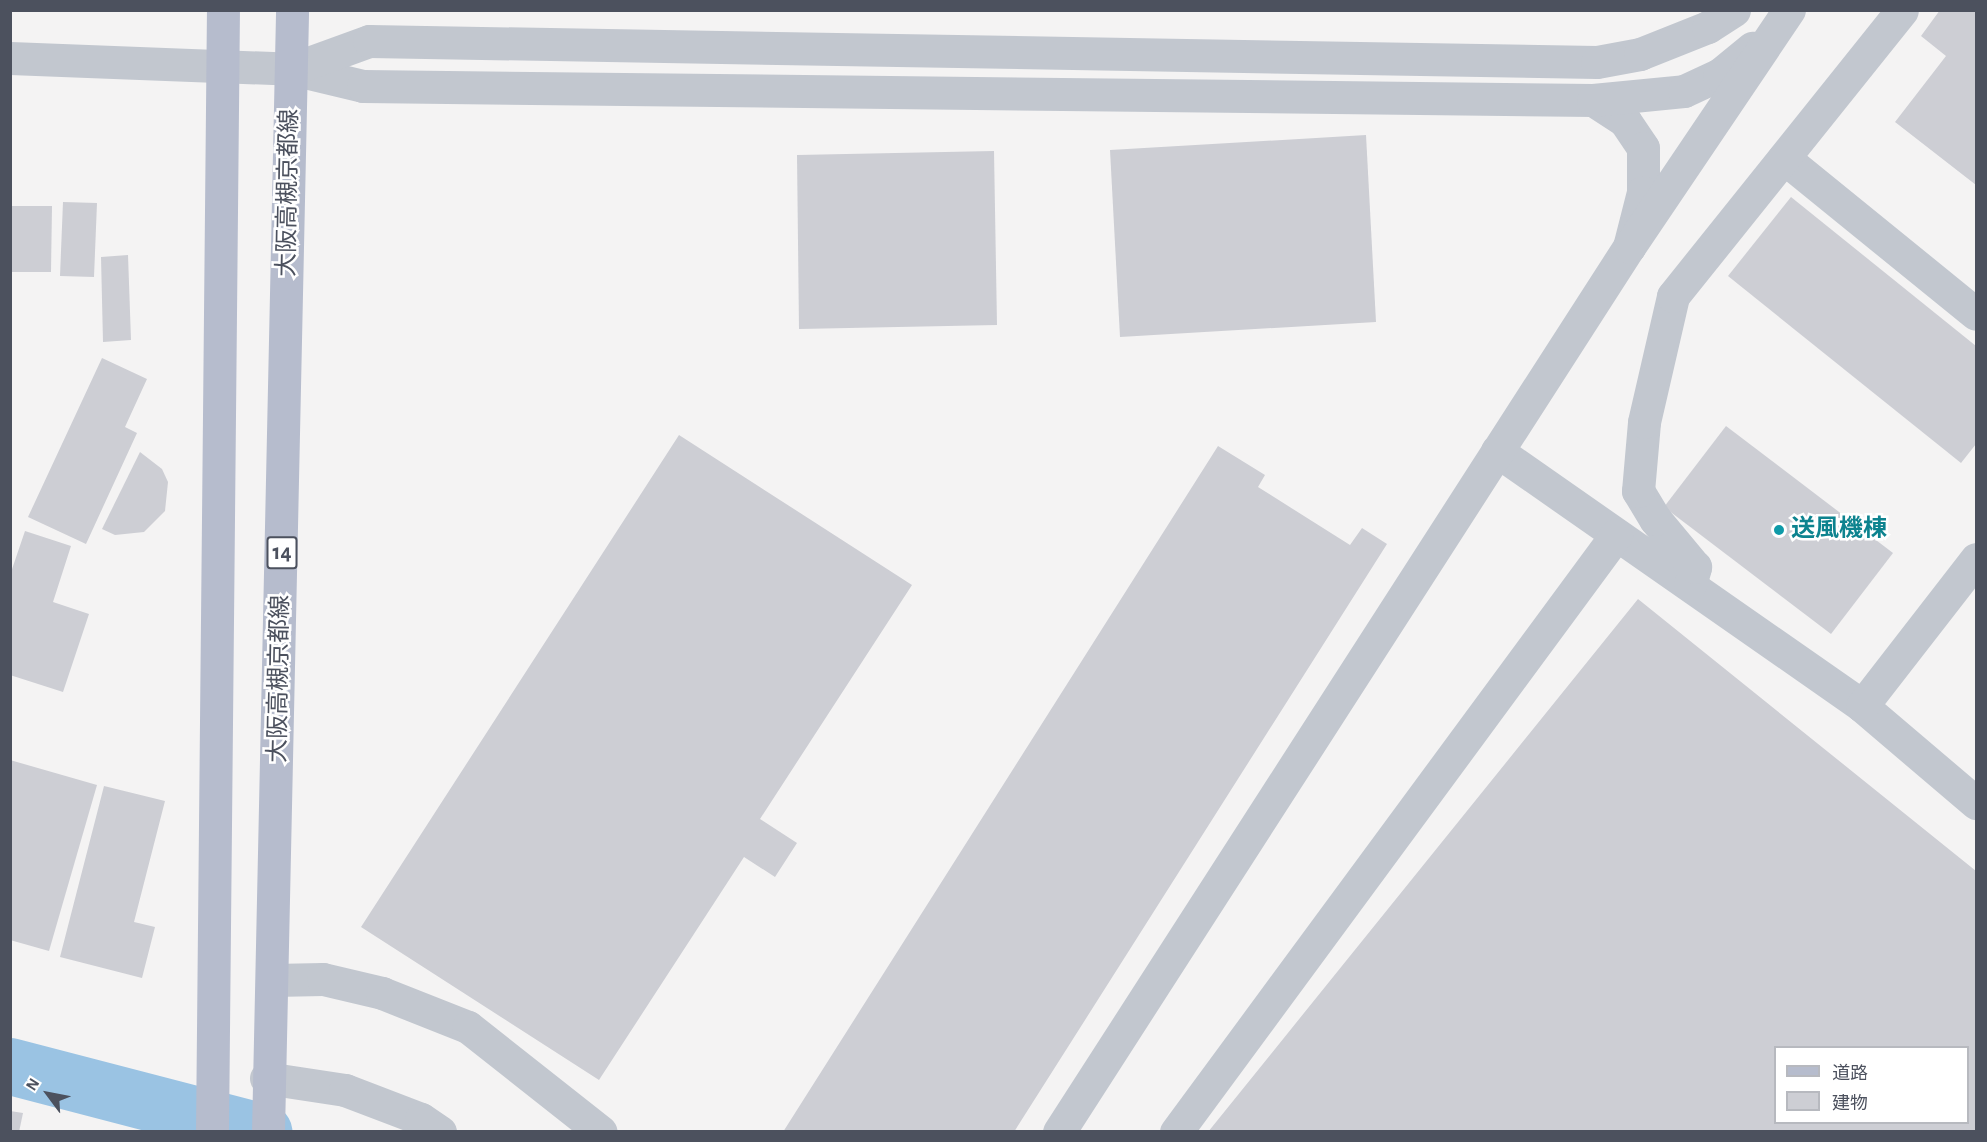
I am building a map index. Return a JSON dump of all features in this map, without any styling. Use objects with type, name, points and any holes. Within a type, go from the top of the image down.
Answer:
[{"type":"main road","points":[[212,1131],[223,10]]},
{"type":"main road","name":"大阪高槻京都線","points":[[268,1131],[266,1087],[273,980],[292,10]]},
{"type":"street","points":[[292,69],[369,41],[1597,62],[1640,54],[1708,27],[1734,10]]},
{"type":"street","points":[[10,58],[224,64],[292,69],[363,86],[1593,100],[1684,91],[1719,75],[1759,42],[1787,10]]},
{"type":"street","points":[[1059,1131],[1629,247],[1787,10]]},
{"type":"street","points":[[1690,585],[1695,567],[1655,519],[1638,490],[1644,422],[1673,296],[1902,10]]},
{"type":"street","points":[[1593,100],[1624,121],[1643,148],[1643,192],[1629,247]]},
{"type":"street","points":[[1784,158],[1977,314]]},
{"type":"street","points":[[1497,451],[1862,706],[1977,803]]},
{"type":"street","points":[[1176,1131],[1616,535]]},
{"type":"street","points":[[1862,706],[1977,559]]},
{"type":"street","points":[[273,980],[323,979],[382,993],[468,1027],[601,1131]]},
{"type":"street","points":[[266,1087],[345,1090],[421,1119],[440,1131]]},
{"type":"building","points":[[1940,10],[1976,10],[1976,185],[1895,122],[1946,56],[1921,36]]},
{"type":"building","points":[[1366,135],[1376,322],[1120,337],[1110,150]]},
{"type":"building","points":[[994,151],[997,325],[799,329],[797,155]]},
{"type":"building","points":[[1791,197],[1976,346],[1976,444],[1961,463],[1728,276]]},
{"type":"building","points":[[63,202],[97,203],[94,277],[60,276]]},
{"type":"building","points":[[10,206],[52,206],[51,272],[10,272]]},
{"type":"building","points":[[128,255],[131,340],[103,342],[101,257]]},
{"type":"building","points":[[102,358],[147,379],[125,427],[137,433],[86,544],[28,517]]},
{"type":"building","name":"送風機棟","points":[[1726,426],[1893,553],[1831,634],[1664,507]]},
{"type":"building","points":[[679,435],[912,585],[760,819],[797,843],[775,877],[744,857],[599,1080],[361,927]]},
{"type":"building","points":[[1218,446],[1265,475],[1258,487],[1350,545],[1362,528],[1387,544],[1014,1132],[783,1132]]},
{"type":"building","points":[[140,452],[162,469],[168,482],[165,511],[144,532],[115,535],[102,529]]},
{"type":"building","points":[[25,531],[71,546],[53,602],[89,614],[63,692],[10,675],[10,575]]},
{"type":"building","points":[[1638,599],[1976,871],[1976,1132],[1208,1132]]},
{"type":"building","points":[[10,760],[97,785],[49,951],[10,940]]},
{"type":"building","points":[[104,786],[165,801],[134,922],[155,927],[142,978],[60,957]]},
{"type":"building","points":[[10,1111],[23,1113],[19,1132],[10,1132]]},
{"type":"waterway","points":[[10,1066],[264,1132]]},
{"type":"place","name":"送風機棟","points":[[1779,530]]}]
